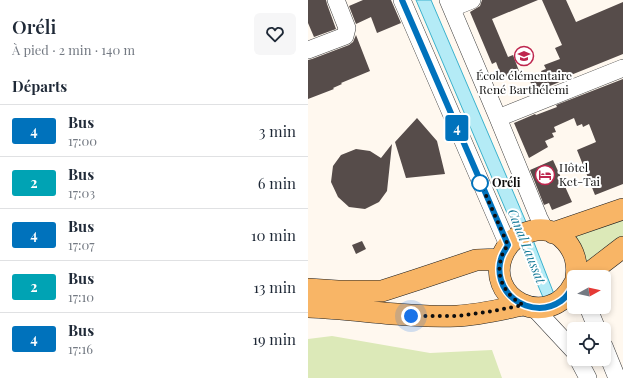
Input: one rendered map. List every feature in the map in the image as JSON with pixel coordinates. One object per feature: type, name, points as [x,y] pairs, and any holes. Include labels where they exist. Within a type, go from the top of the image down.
[{"type":"main road","points":[[308,289],[382,291],[476,260],[508,247],[524,233],[544,231],[623,209]]},
{"type":"main road","points":[[544,231],[564,240],[573,252],[577,270]]},
{"type":"main road","points":[[508,247],[499,268],[502,284],[511,297],[533,307]]},
{"type":"main road","points":[[593,270],[623,247]]},
{"type":"main road","points":[[308,307],[334,308],[411,316],[458,316],[493,311],[552,306],[567,295]]},
{"type":"street","points":[[308,50],[345,36],[347,28],[336,0]]},
{"type":"street","points":[[402,0],[508,247]]},
{"type":"street","points":[[472,0],[450,4],[544,231]]},
{"type":"street","points":[[498,118],[623,68]]},
{"type":"street","points":[[533,307],[567,343]]},
{"type":"street","points":[[611,363],[617,378]]},
{"type":"street","points":[[582,366],[588,378]]},
{"type":"green space","points":[[623,214],[623,239],[586,266],[570,232]]},
{"type":"green space","points":[[332,336],[430,353],[492,350],[502,378],[308,378],[308,339]]},
{"type":"water","name":"Canal Laussat","points":[[416,0],[431,0],[526,222],[561,312],[551,316]]},
{"type":"building","points":[[308,0],[326,0],[336,29],[314,37],[308,23]]},
{"type":"building","points":[[363,0],[391,0],[401,23],[377,33],[371,17],[356,24],[349,6]]},
{"type":"building","points":[[482,0],[538,0],[492,19],[508,57],[513,55],[519,71],[502,78],[496,62],[492,64],[470,12],[480,6]]},
{"type":"building","points":[[542,0],[566,0],[576,22],[623,2],[623,54],[561,79],[562,81],[535,92],[529,79],[542,73],[541,71],[546,69],[544,65],[560,59],[555,48],[562,45]]},
{"type":"building","points":[[356,35],[370,71],[341,83],[342,84],[333,88],[334,89],[308,99],[308,60],[349,45],[353,42]]},
{"type":"building","points":[[623,79],[623,184],[595,195],[577,150],[596,142],[589,124],[583,127],[582,124],[577,126],[574,118],[554,127],[556,132],[552,133],[554,137],[545,141],[548,147],[529,158],[514,123],[557,107],[556,105]]},
{"type":"building","points":[[417,118],[437,141],[445,174],[406,178],[395,142]]},
{"type":"building","points":[[392,144],[387,191],[379,202],[365,209],[349,207],[338,197],[331,182],[333,166],[341,155],[356,149],[370,151],[381,158]]},
{"type":"building","points":[[553,160],[572,202],[552,210],[549,203],[544,205],[530,170]]},
{"type":"building","points":[[362,241],[366,249],[356,254],[352,245]]},
{"type":"bus line","name":"4","points":[[402,0],[508,245],[501,259],[499,268],[502,284],[511,297],[517,302],[534,308],[552,306],[567,295]]},
{"type":"place","name":"École élémentaire René Barthélemi","points":[[524,56]]},
{"type":"place","name":"Hôtel Ket-Tai","points":[[545,175]]},
{"type":"place","name":"Oréli","points":[[480,183]]},
{"type":"route","points":[[411,316],[458,316],[523,305],[511,297],[502,284],[499,268],[501,259],[508,245],[480,183]]}]
